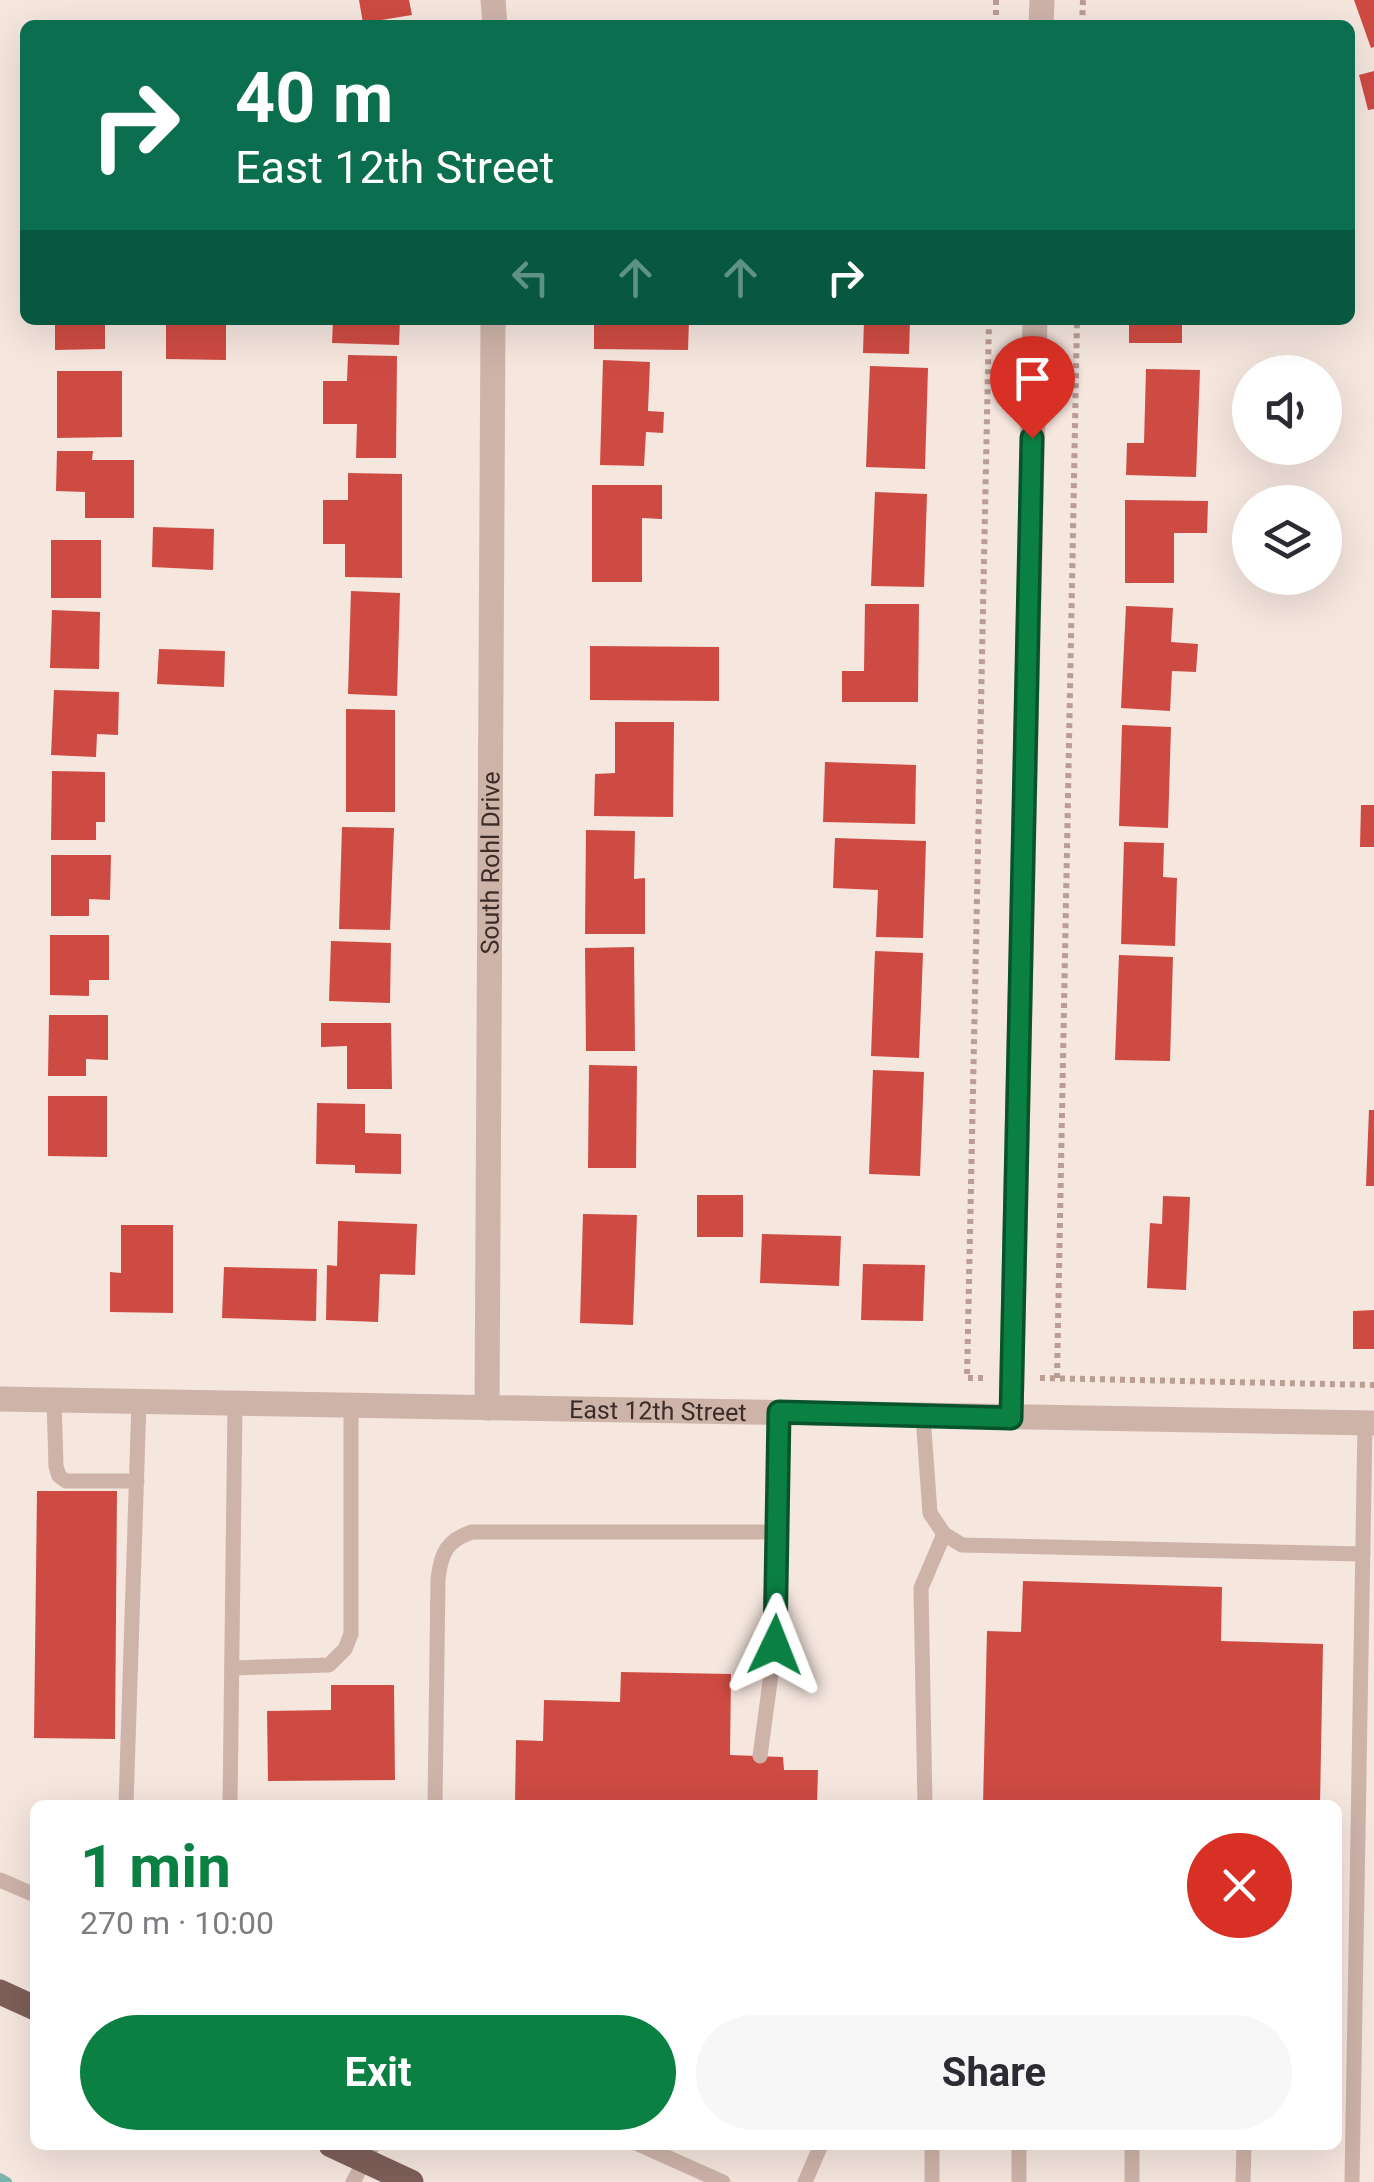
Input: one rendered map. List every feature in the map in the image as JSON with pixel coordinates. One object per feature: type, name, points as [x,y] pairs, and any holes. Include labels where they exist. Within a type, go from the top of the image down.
[{"type":"main road","points":[[0,1992],[30,2006]]},
{"type":"main road","points":[[340,2150],[411,2182]]},
{"type":"street","name":"South Rohl Drive","points":[[487,1408],[493,325]]},
{"type":"street","points":[[1011,1418],[1035,325]]},
{"type":"street","name":"East 12th Street","points":[[0,1399],[1370,1423]]},
{"type":"lane","points":[[54,1400],[59,1476],[66,1480],[137,1481]]},
{"type":"lane","points":[[126,1800],[139,1402]]},
{"type":"lane","points":[[230,1800],[235,1403]]},
{"type":"lane","points":[[232,1668],[329,1665],[345,1649],[351,1634],[351,1405]]},
{"type":"lane","points":[[760,1756],[775,1645],[779,1412]]},
{"type":"lane","points":[[924,1416],[930,1513],[944,1534],[962,1545],[1363,1554]]},
{"type":"lane","points":[[1352,2182],[1363,1554],[1370,1423]]},
{"type":"lane","points":[[435,1800],[438,1579],[446,1546],[456,1537],[472,1532],[779,1532]]},
{"type":"lane","points":[[925,1800],[921,1588],[944,1534]]},
{"type":"lane","points":[[0,1880],[30,1894]]},
{"type":"lane","points":[[1342,1996],[1355,1997]]},
{"type":"lane","points":[[651,2150],[723,2182]]},
{"type":"lane","points":[[806,2182],[819,2150]]},
{"type":"lane","points":[[932,2150],[932,2182]]},
{"type":"lane","points":[[1018,2150],[1019,2182]]},
{"type":"lane","points":[[1132,2150],[1132,2182]]},
{"type":"lane","points":[[1243,2182],[1244,2150]]},
{"type":"path","points":[[990,325],[967,1378],[1374,1385]]},
{"type":"path","points":[[1057,1378],[1077,325]]},
{"type":"building","points":[[359,0],[409,0],[412,15],[362,20]]},
{"type":"building","points":[[1354,0],[1374,0],[1374,47],[1371,48]]},
{"type":"building","points":[[1374,71],[1374,109],[1368,110],[1359,75]]},
{"type":"building","points":[[55,325],[105,325],[105,349],[55,350]]},
{"type":"building","points":[[166,325],[226,325],[226,360],[166,359]]},
{"type":"building","points":[[333,325],[400,325],[399,345],[332,343]]},
{"type":"building","points":[[594,325],[689,325],[688,350],[594,349]]},
{"type":"building","points":[[864,325],[910,325],[909,354],[863,353]]},
{"type":"building","points":[[1129,325],[1182,325],[1182,343],[1129,343]]},
{"type":"building","points":[[348,355],[397,356],[396,458],[356,458],[357,424],[323,424],[323,381],[347,381]]},
{"type":"building","points":[[603,360],[650,362],[648,411],[664,412],[663,433],[646,432],[644,466],[600,465]]},
{"type":"building","points":[[870,366],[928,368],[925,469],[866,467]]},
{"type":"building","points":[[1146,369],[1200,370],[1196,477],[1126,475],[1127,443],[1144,443]]},
{"type":"building","points":[[57,371],[122,371],[122,437],[57,438]]},
{"type":"building","points":[[57,451],[93,451],[92,460],[134,460],[134,518],[85,518],[85,492],[56,491]]},
{"type":"building","points":[[348,473],[402,474],[402,578],[345,577],[345,544],[323,544],[323,500],[348,500]]},
{"type":"building","points":[[592,485],[662,485],[662,519],[642,518],[642,582],[592,582]]},
{"type":"building","points":[[875,492],[927,494],[924,587],[871,586]]},
{"type":"building","points":[[1125,500],[1208,501],[1207,533],[1174,533],[1174,583],[1125,583]]},
{"type":"building","points":[[153,527],[214,529],[213,570],[152,567]]},
{"type":"building","points":[[51,540],[101,540],[101,598],[51,598]]},
{"type":"building","points":[[351,591],[400,593],[397,696],[348,694]]},
{"type":"building","points":[[865,604],[919,604],[918,702],[842,702],[842,671],[864,671]]},
{"type":"building","points":[[1126,606],[1173,608],[1171,642],[1198,644],[1196,672],[1172,671],[1170,711],[1121,708]]},
{"type":"building","points":[[52,610],[100,612],[99,669],[50,668]]},
{"type":"building","points":[[590,646],[719,647],[719,701],[590,700]]},
{"type":"building","points":[[159,649],[225,651],[224,687],[157,684]]},
{"type":"building","points":[[54,690],[119,692],[118,735],[97,734],[96,757],[51,755]]},
{"type":"building","points":[[346,709],[395,710],[395,812],[346,812]]},
{"type":"building","points":[[615,722],[674,722],[673,817],[594,816],[595,774],[615,773]]},
{"type":"building","points":[[1122,725],[1171,727],[1168,828],[1119,826]]},
{"type":"building","points":[[825,762],[916,765],[915,824],[823,822]]},
{"type":"building","points":[[52,771],[105,772],[105,822],[96,822],[96,840],[51,840]]},
{"type":"building","points":[[1361,805],[1374,805],[1374,847],[1360,847]]},
{"type":"building","points":[[342,827],[394,828],[390,930],[339,929]]},
{"type":"building","points":[[586,830],[635,831],[634,879],[645,878],[645,934],[585,934]]},
{"type":"building","points":[[835,838],[926,841],[923,938],[876,937],[878,890],[833,888]]},
{"type":"building","points":[[1124,842],[1164,843],[1163,877],[1177,878],[1175,946],[1121,944]]},
{"type":"building","points":[[51,855],[111,855],[110,900],[89,899],[89,916],[51,916]]},
{"type":"building","points":[[50,935],[109,935],[109,980],[89,980],[89,996],[50,995]]},
{"type":"building","points":[[331,941],[391,943],[390,1003],[329,1001]]},
{"type":"building","points":[[634,947],[635,1051],[586,1051],[585,948]]},
{"type":"building","points":[[875,951],[923,953],[919,1058],[871,1056]]},
{"type":"building","points":[[1119,955],[1173,957],[1170,1061],[1115,1060]]},
{"type":"building","points":[[49,1015],[108,1015],[108,1060],[86,1059],[86,1076],[48,1076]]},
{"type":"building","points":[[321,1023],[391,1023],[392,1089],[347,1089],[347,1046],[321,1047]]},
{"type":"building","points":[[589,1065],[637,1066],[636,1168],[588,1168]]},
{"type":"building","points":[[873,1070],[924,1072],[920,1176],[869,1174]]},
{"type":"building","points":[[48,1096],[107,1096],[107,1157],[48,1156]]},
{"type":"building","points":[[317,1103],[365,1104],[365,1133],[401,1134],[401,1174],[355,1173],[355,1165],[316,1164]]},
{"type":"building","points":[[1369,1110],[1374,1110],[1374,1186],[1366,1186]]},
{"type":"building","points":[[697,1195],[743,1195],[743,1237],[697,1237]]},
{"type":"building","points":[[1163,1196],[1190,1197],[1186,1290],[1147,1288],[1150,1223],[1162,1224]]},
{"type":"building","points":[[583,1214],[637,1215],[633,1325],[580,1323]]},
{"type":"building","points":[[338,1221],[417,1224],[415,1275],[380,1274],[378,1322],[326,1320],[327,1265],[337,1266]]},
{"type":"building","points":[[121,1225],[173,1225],[173,1313],[110,1312],[110,1272],[121,1273]]},
{"type":"building","points":[[762,1234],[841,1236],[839,1286],[760,1283]]},
{"type":"building","points":[[863,1264],[925,1265],[923,1321],[861,1320]]},
{"type":"building","points":[[224,1267],[317,1269],[316,1321],[222,1318]]},
{"type":"building","points":[[1374,1310],[1374,1349],[1353,1349],[1353,1311]]},
{"type":"building","points":[[37,1491],[117,1491],[115,1739],[34,1738]]},
{"type":"building","points":[[1023,1581],[1222,1587],[1221,1641],[1323,1644],[1320,1800],[983,1800],[987,1631],[1021,1632]]},
{"type":"building","points":[[621,1672],[731,1674],[730,1755],[783,1757],[784,1770],[818,1770],[817,1800],[515,1800],[516,1740],[543,1741],[544,1700],[620,1702]]},
{"type":"building","points":[[331,1685],[394,1685],[395,1780],[268,1781],[267,1711],[331,1710]]},
{"type":"waterway","points":[[0,2178],[7,2182]]},
{"type":"route","points":[[775,1645],[779,1412],[1011,1418],[1032,438]]}]
